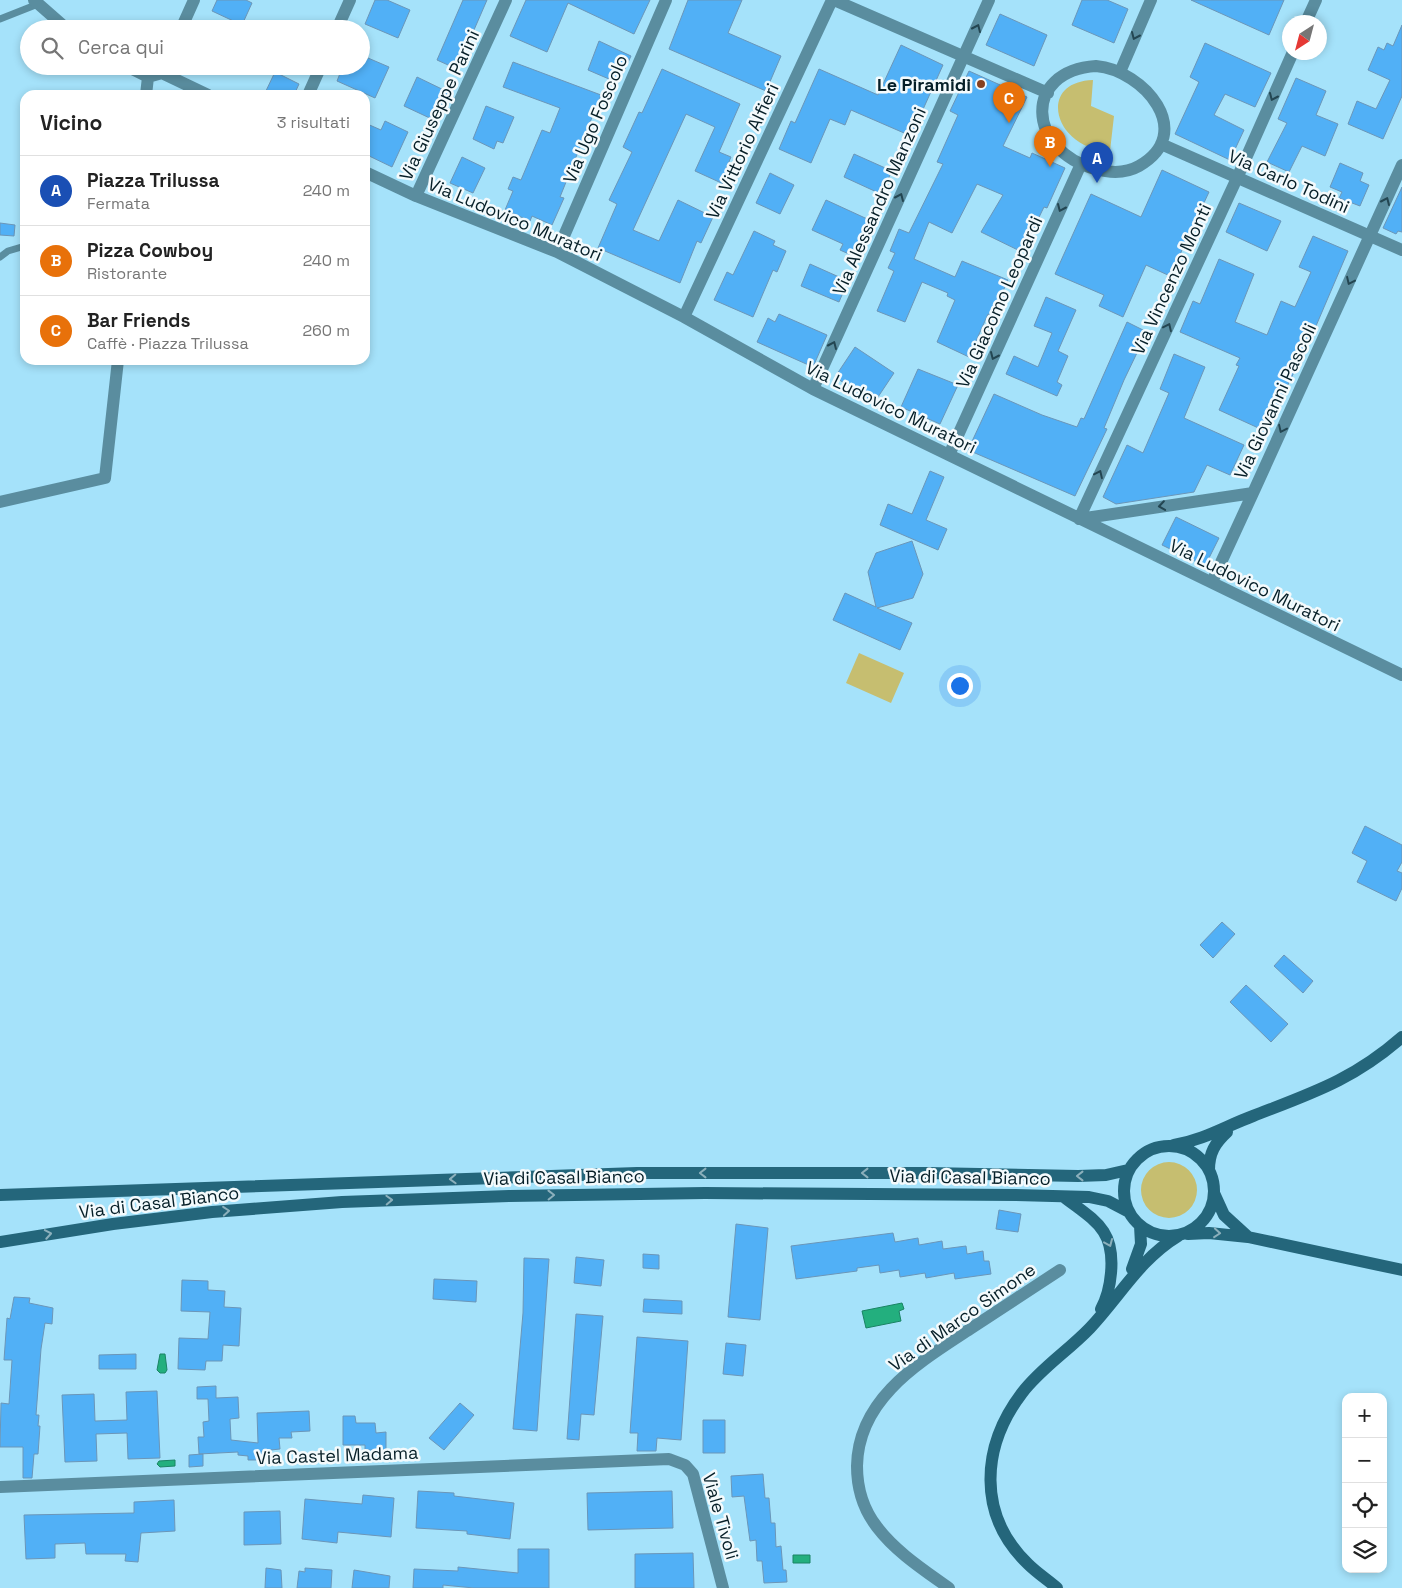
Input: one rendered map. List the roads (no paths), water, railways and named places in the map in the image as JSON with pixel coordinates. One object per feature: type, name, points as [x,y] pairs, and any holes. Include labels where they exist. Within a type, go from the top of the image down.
[{"type":"main road","points":[[1402,1037],[1373,1060],[1344,1078],[1298,1100],[1200,1140],[1145,1152],[1128,1170],[1124,1186],[1124,1201],[1128,1212],[1140,1226],[1152,1233],[1166,1237],[1209,1233],[1248,1237],[1402,1270]]},
{"type":"main road","points":[[1238,1123],[1226,1132],[1212,1149],[1209,1159],[1209,1170],[1214,1193],[1227,1220],[1248,1237]]},
{"type":"main road","points":[[1169,1146],[1192,1152],[1203,1160],[1209,1170]]},
{"type":"main road","name":"Via di Casal Bianco","points":[[0,1195],[637,1173],[928,1173],[1078,1176],[1106,1175],[1128,1170]]},
{"type":"main road","name":"Via di Casal Bianco","points":[[0,1242],[173,1216],[342,1202],[509,1196],[705,1193],[948,1193],[1102,1199],[1128,1212]]},
{"type":"main road","points":[[1057,1588],[1027,1564],[1010,1541],[998,1519],[989,1490],[992,1454],[1000,1426],[1022,1393],[1043,1369],[1089,1329],[1146,1260],[1182,1235],[1196,1228],[1206,1218],[1212,1207],[1214,1193]]},
{"type":"main road","points":[[1064,1197],[1097,1222],[1108,1239],[1113,1252],[1111,1280],[1105,1302],[1089,1329]]},
{"type":"main road","points":[[1124,1288],[1141,1244],[1140,1226]]},
{"type":"street","points":[[185,20],[194,0]]},
{"type":"street","points":[[341,20],[350,0]]},
{"type":"street","name":"Via Giuseppe Parini","points":[[416,196],[506,0]]},
{"type":"street","name":"Via Ugo Foscolo","points":[[557,252],[666,0]]},
{"type":"street","points":[[833,0],[1048,93]]},
{"type":"street","name":"Via Vittorio Alfieri","points":[[684,317],[833,0]]},
{"type":"street","name":"Via Alessandro Manzoni","points":[[813,389],[989,0]]},
{"type":"street","points":[[1120,72],[1151,0]]},
{"type":"street","points":[[1309,15],[1316,0]]},
{"type":"street","points":[[36,2],[57,20]]},
{"type":"street","name":"Via Vincenzo Monti","points":[[1079,519],[1238,176],[1289,60]]},
{"type":"street","points":[[1096,66],[1120,72],[1141,85],[1157,102],[1164,123],[1161,144],[1147,160],[1127,171],[1106,172],[1081,164],[1059,150],[1044,127],[1042,113],[1048,93],[1058,79],[1076,69],[1096,66]]},
{"type":"street","points":[[144,75],[148,77]]},
{"type":"street","points":[[148,77],[152,75]]},
{"type":"street","points":[[172,75],[199,90]]},
{"type":"street","points":[[310,90],[317,75]]},
{"type":"street","points":[[147,90],[148,77]]},
{"type":"street","name":"Via Carlo Todini","points":[[1161,144],[1238,176],[1402,250]]},
{"type":"street","name":"Via Giacomo Leopardi","points":[[949,455],[1081,164]]},
{"type":"street","name":"Via Giovanni Pascoli","points":[[1079,519],[1253,493],[1402,165]]},
{"type":"street","name":"Via Ludovico Muratori","points":[[370,174],[416,196],[557,252],[684,317],[813,389],[1402,675]]},
{"type":"street","points":[[0,502],[105,478],[117,365]]},
{"type":"street","points":[[1212,582],[1253,493]]},
{"type":"street","name":"Via di Marco Simone","points":[[949,1588],[902,1552],[883,1534],[869,1515],[860,1492],[857,1474],[862,1434],[876,1406],[900,1380],[935,1353],[1060,1270]]},
{"type":"street","name":"Via Castel Madama","points":[[0,1488],[664,1459],[676,1461]]},
{"type":"street","name":"Viale Tivoli","points":[[676,1461],[686,1465],[693,1474],[723,1588]]},
{"type":"lane","points":[[0,19],[36,2]]},
{"type":"lane","points":[[0,257],[8,251],[20,247]]},
{"type":"place","name":"Le Piramidi","points":[[981,84]]},
{"type":"place","name":"Bar Friends","points":[[1009,123]]},
{"type":"place","name":"Pizza Cowboy","points":[[1050,167]]},
{"type":"place","name":"Piazza Trilussa","points":[[1097,183]]}]
